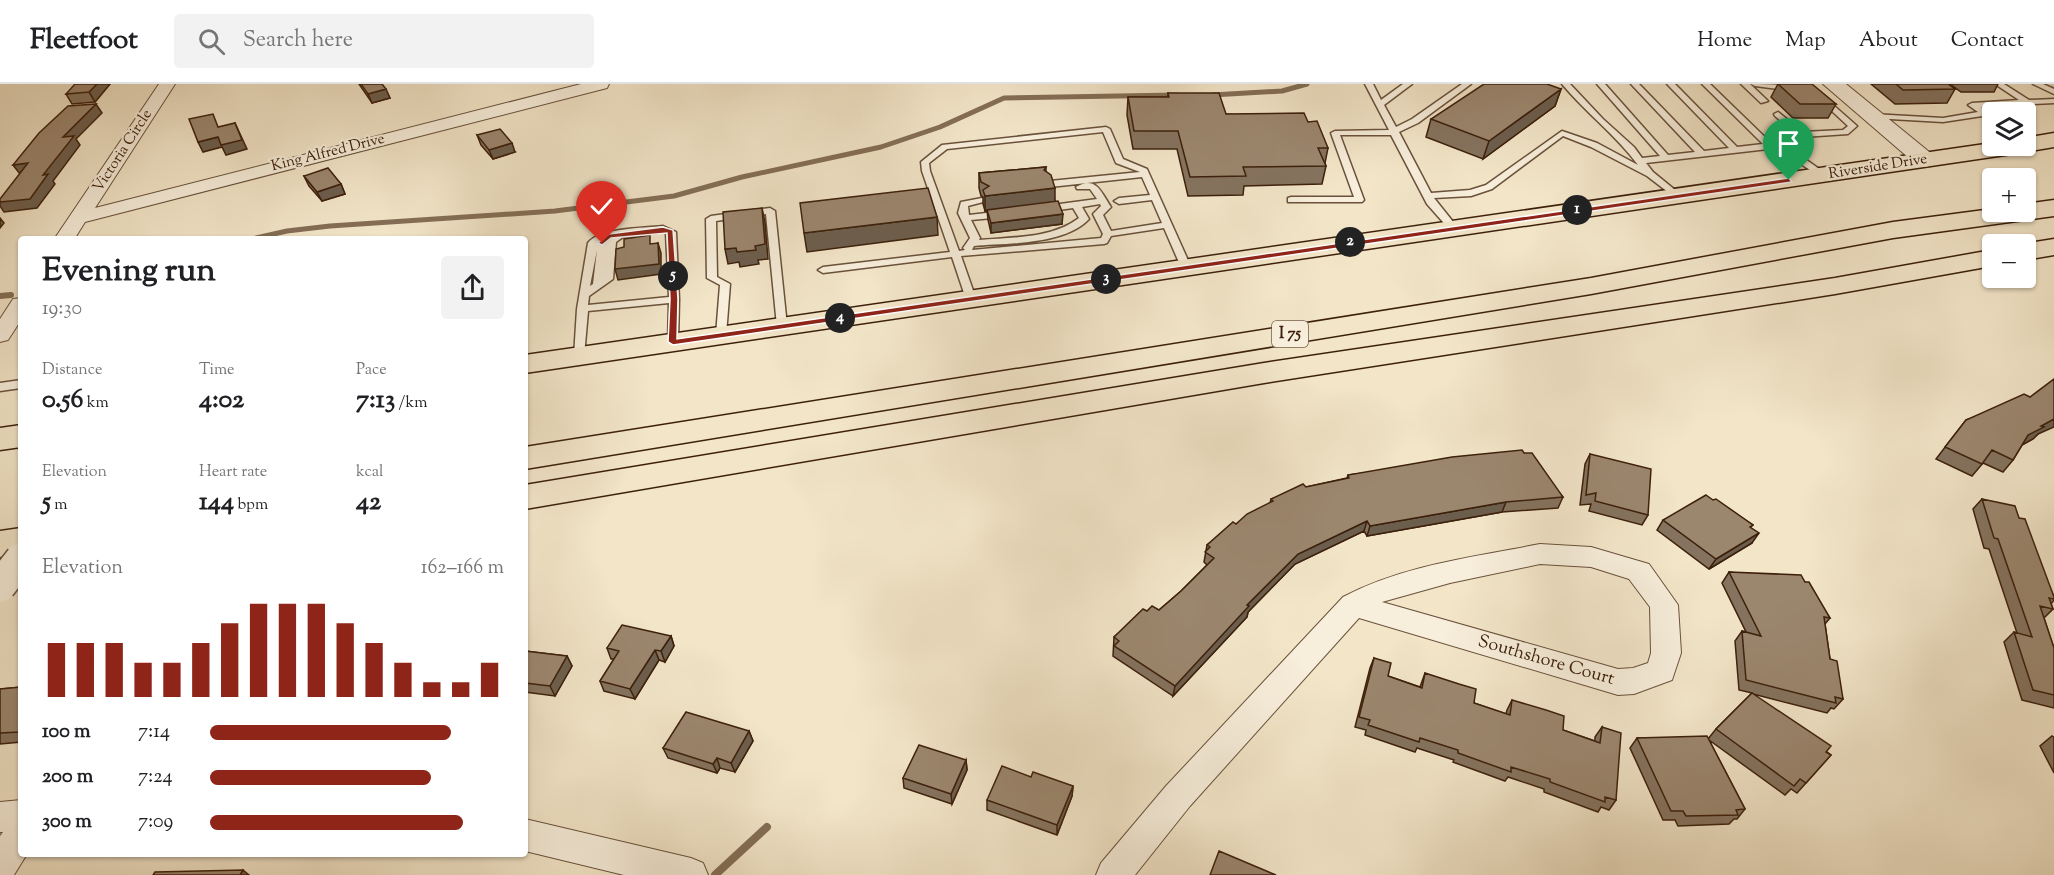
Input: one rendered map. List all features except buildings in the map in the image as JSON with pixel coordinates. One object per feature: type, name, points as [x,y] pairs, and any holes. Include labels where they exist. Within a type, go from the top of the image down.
[{"type":"main road","name":"Riverside Drive","points":[[528,364],[1982,150]]},
{"type":"main road","name":"I 75","points":[[528,458],[1591,286],[1893,230],[2054,208]]},
{"type":"main road","points":[[2036,250],[2054,247]]},
{"type":"main road","name":"I 75","points":[[528,496],[1264,373],[1835,286],[1982,260]]},
{"type":"main road","points":[[0,439],[18,436]]},
{"type":"main road","points":[[0,526],[18,524]]},
{"type":"main road","points":[[0,544],[18,541]]},
{"type":"main road","points":[[0,586],[18,582]]},
{"type":"street","name":"Victoria Circle","points":[[78,218],[167,84]]},
{"type":"street","name":"King Alfred Drive","points":[[78,218],[601,84]]},
{"type":"street","points":[[1817,90],[1870,116],[1925,160]]},
{"type":"street","points":[[65,236],[78,218]]},
{"type":"street","points":[[0,335],[18,308]]},
{"type":"street","name":"Southshore Court","points":[[1113,875],[1178,796],[1353,605],[1377,592],[1461,570],[1540,554],[1591,557],[1639,571],[1664,605],[1666,653],[1660,671],[1634,681],[1618,682],[1353,605]]},
{"type":"street","points":[[0,586],[18,563]]},
{"type":"street","points":[[0,817],[18,815]]},
{"type":"street","points":[[528,835],[691,875]]},
{"type":"street","points":[[0,867],[18,837]]},
{"type":"lane","points":[[1369,84],[1428,196],[1453,228]]},
{"type":"lane","points":[[1379,105],[1408,84]]},
{"type":"lane","points":[[1291,200],[1359,200],[1335,133],[1393,132],[1414,121],[1467,84]]},
{"type":"lane","points":[[1566,84],[1650,174]]},
{"type":"lane","points":[[1601,84],[1666,158]]},
{"type":"lane","points":[[1635,84],[1702,154]]},
{"type":"lane","points":[[1671,84],[1735,150]]},
{"type":"lane","points":[[1706,84],[1768,146]]},
{"type":"lane","points":[[1745,84],[1764,101]]},
{"type":"lane","points":[[1640,161],[1779,145],[1801,135],[1845,132],[1853,126],[1821,97],[1817,90],[1755,84]]},
{"type":"lane","points":[[1999,84],[2027,102]]},
{"type":"lane","points":[[2037,84],[2054,92]]},
{"type":"lane","points":[[2036,103],[2054,101]]},
{"type":"lane","points":[[1982,105],[1972,105],[1982,111]]},
{"type":"lane","points":[[1778,114],[1801,135]]},
{"type":"lane","points":[[1870,116],[1943,120],[1982,116]]},
{"type":"lane","points":[[971,299],[926,171],[925,162],[945,147],[1106,129],[1119,161],[1143,169],[1186,267]]},
{"type":"lane","points":[[1428,196],[1453,195],[1489,187],[1562,133],[1593,145],[1650,174],[1677,196]]},
{"type":"lane","points":[[1779,145],[1822,175]]},
{"type":"lane","points":[[1050,184],[1145,174]]},
{"type":"lane","points":[[1069,188],[1093,186],[1106,207],[1098,214],[1108,234]]},
{"type":"lane","points":[[1119,201],[1155,197]]},
{"type":"lane","points":[[955,254],[970,248],[975,238],[966,218],[964,204],[982,201]]},
{"type":"lane","points":[[1032,211],[1102,201]]},
{"type":"lane","points":[[972,243],[1047,234],[1078,226],[1084,219],[1077,206]]},
{"type":"lane","points":[[721,335],[725,284],[712,278],[711,219],[770,211],[782,326]]},
{"type":"lane","points":[[966,218],[1010,213]]},
{"type":"lane","points":[[1108,234],[1167,225]]},
{"type":"lane","points":[[579,356],[582,309],[593,242],[598,238],[615,235],[663,230],[671,232],[673,342]]},
{"type":"lane","points":[[823,270],[955,254],[1104,241],[1108,234]]},
{"type":"lane","points":[[584,295],[609,278],[611,241],[615,235]]},
{"type":"lane","points":[[582,309],[674,299]]},
{"type":"lane","points":[[0,387],[18,384]]},
{"type":"waterway","points":[[1212,95],[1282,91],[1307,84]]},
{"type":"waterway","points":[[265,236],[330,226],[555,211],[674,196],[742,177],[881,147],[940,127],[1004,98],[1177,95]]},
{"type":"waterway","points":[[0,296],[11,295]]},
{"type":"waterway","points":[[715,875],[767,827]]},
{"type":"route","points":[[602,243],[609,236],[663,230],[671,232],[673,342],[1789,180]]}]
